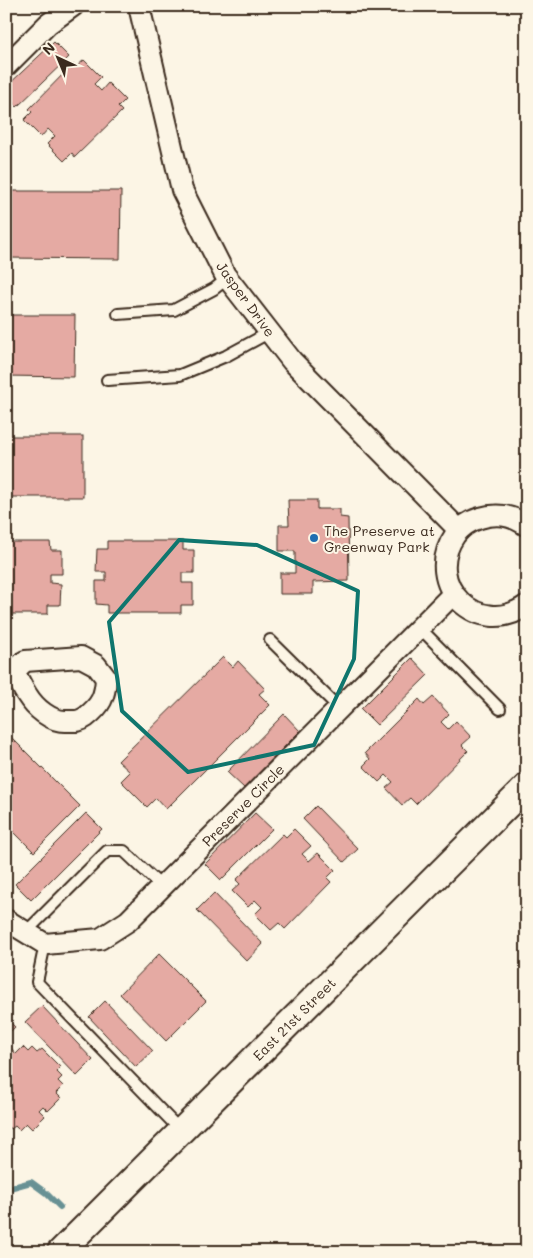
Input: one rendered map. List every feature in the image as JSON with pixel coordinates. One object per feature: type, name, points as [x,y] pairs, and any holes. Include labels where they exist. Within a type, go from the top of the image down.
[{"type":"street","points":[[6,66],[48,24],[73,6]]},
{"type":"street","name":"Jasper Drive","points":[[139,6],[182,190],[228,278],[292,361],[459,530]]},
{"type":"street","points":[[525,610],[506,615],[491,616],[477,613],[464,606],[453,594],[446,579],[445,561],[449,544],[459,530],[473,520],[488,515],[505,516],[520,521],[527,526]]},
{"type":"street","name":"Preserve Circle","points":[[45,944],[100,939],[128,921],[453,594]]},
{"type":"street","name":"East 21st Street","points":[[60,1252],[527,786]]},
{"type":"street","points":[[6,920],[45,944]]},
{"type":"lane","points":[[118,314],[174,310],[214,289],[228,278]]},
{"type":"lane","points":[[107,380],[180,375],[226,356],[270,332]]},
{"type":"lane","points":[[420,628],[500,709]]},
{"type":"lane","points":[[270,640],[340,709]]},
{"type":"lane","points":[[26,932],[107,851],[124,851],[162,887]]},
{"type":"lane","points":[[45,944],[37,982],[181,1131]]},
{"type":"highlighted area","points":[[179,540],[257,545],[358,591],[354,659],[314,745],[188,772],[122,711],[109,622]]},
{"type":"building","points":[[54,42],[69,57],[17,107],[6,95],[6,87]]},
{"type":"building","points":[[84,60],[101,77],[94,84],[101,91],[108,83],[125,100],[118,107],[122,111],[75,157],[72,153],[64,161],[47,144],[55,136],[48,129],[41,137],[24,120],[32,112],[29,109],[73,64],[76,67]]},
{"type":"building","points":[[6,191],[121,191],[120,259],[6,258]]},
{"type":"building","points":[[6,315],[75,315],[74,377],[6,376]]},
{"type":"building","points":[[6,436],[83,436],[83,497],[6,497]]},
{"type":"building","name":"The Preserve at Greenway Park","points":[[288,500],[317,500],[317,509],[340,509],[340,517],[348,518],[349,581],[313,582],[313,594],[280,594],[280,573],[295,573],[295,551],[279,551],[279,525],[289,525]]},
{"type":"building","points":[[107,541],[183,541],[183,550],[194,550],[194,573],[182,573],[182,583],[193,583],[193,605],[181,605],[181,613],[107,613],[107,605],[96,604],[96,581],[106,581],[106,572],[96,572],[97,549],[107,549]]},
{"type":"building","points":[[6,542],[50,542],[51,550],[62,550],[62,574],[50,574],[50,583],[61,584],[60,605],[48,605],[48,614],[6,614]]},
{"type":"building","points":[[223,657],[233,667],[238,661],[265,689],[259,694],[270,705],[166,809],[156,798],[147,807],[121,781],[130,772],[118,761]]},
{"type":"building","points":[[412,658],[428,675],[377,725],[361,709]]},
{"type":"building","points":[[433,697],[449,714],[441,722],[448,729],[456,721],[471,737],[462,745],[468,751],[416,804],[410,798],[402,805],[386,788],[393,782],[386,775],[379,782],[363,766],[370,759],[365,753],[419,699],[424,705]]},
{"type":"building","points":[[284,714],[300,731],[244,788],[227,772]]},
{"type":"building","points":[[6,732],[80,806],[34,852],[6,824]]},
{"type":"building","points":[[316,806],[358,849],[344,862],[303,819]]},
{"type":"building","points":[[86,813],[102,829],[31,900],[15,884]]},
{"type":"building","points":[[255,813],[272,829],[221,880],[205,864]]},
{"type":"building","points":[[294,829],[311,846],[302,854],[309,861],[318,853],[335,870],[327,878],[331,882],[285,929],[279,923],[271,930],[255,914],[262,907],[255,900],[248,907],[232,891],[240,884],[236,880],[283,834],[286,837]]},
{"type":"building","points":[[214,893],[263,944],[247,961],[197,910]]},
{"type":"building","points":[[159,954],[206,1001],[166,1041],[120,994]]},
{"type":"building","points":[[105,1001],[153,1051],[136,1067],[89,1017]]},
{"type":"building","points":[[42,1006],[93,1060],[77,1076],[25,1022]]},
{"type":"building","points":[[6,1018],[15,1027],[6,1036]]},
{"type":"building","points":[[23,1047],[28,1052],[32,1048],[37,1053],[42,1049],[60,1067],[56,1071],[62,1077],[58,1081],[63,1086],[56,1093],[61,1098],[48,1111],[43,1106],[39,1110],[45,1116],[32,1129],[26,1123],[19,1130],[15,1126],[11,1129],[6,1125],[6,1053],[11,1048],[16,1054]]},
{"type":"waterway","points":[[6,1189],[31,1182],[60,1207]]},
{"type":"place","name":"The Preserve at Greenway Park","points":[[314,538]]}]
